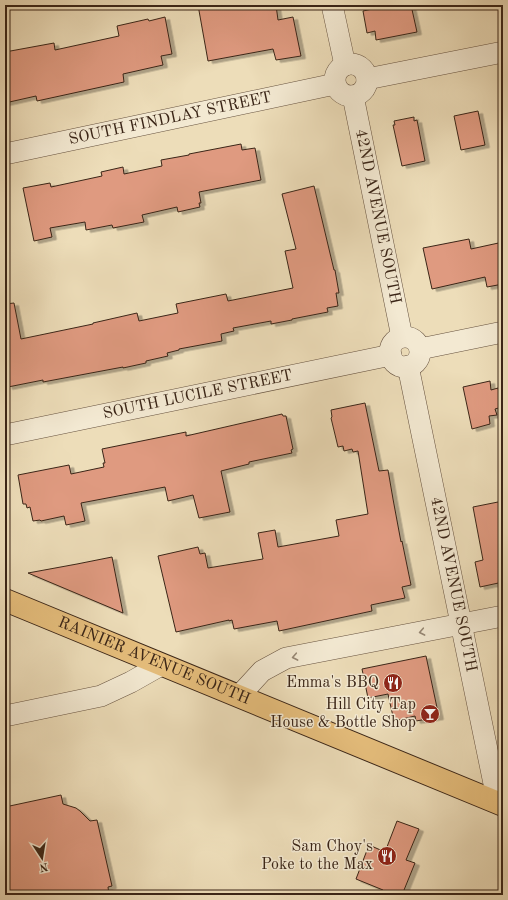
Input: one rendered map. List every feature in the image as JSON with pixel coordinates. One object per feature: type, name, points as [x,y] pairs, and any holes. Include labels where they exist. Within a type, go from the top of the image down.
[{"type":"main road","name":"RAINIER AVENUE SOUTH","points":[[5,600],[500,804]]},
{"type":"street","points":[[332,5],[345,65]]},
{"type":"street","points":[[367,79],[503,52]]},
{"type":"street","points":[[350,64],[364,70],[367,79],[364,90],[360,94],[353,96],[344,95],[336,88],[335,84],[337,72],[345,65],[350,64]]},
{"type":"street","name":"SOUTH FINDLAY STREET","points":[[5,154],[335,84]]},
{"type":"street","name":"42ND AVENUE SOUTH","points":[[353,96],[402,337]]},
{"type":"street","points":[[420,349],[503,332]]},
{"type":"street","points":[[402,337],[409,337],[417,342],[420,349],[418,360],[414,364],[404,367],[399,366],[392,359],[390,348],[395,340],[402,337]]},
{"type":"street","name":"SOUTH LUCILE STREET","points":[[5,435],[391,355]]},
{"type":"street","name":"42ND AVENUE SOUTH","points":[[408,366],[500,804]]},
{"type":"street","points":[[239,696],[262,671],[286,658],[503,616]]},
{"type":"street","points":[[5,716],[101,696],[131,682],[161,664]]},
{"type":"building","points":[[198,5],[276,5],[278,20],[293,17],[301,56],[276,60],[273,49],[208,61]]},
{"type":"building","points":[[391,5],[411,5],[417,32],[376,40],[375,31],[367,33],[363,11]]},
{"type":"building","points":[[165,17],[172,54],[161,56],[163,65],[123,74],[124,82],[37,101],[36,96],[5,103],[5,52],[54,43],[55,50],[119,36],[117,26]]},
{"type":"building","points":[[478,111],[485,145],[461,150],[454,116]]},
{"type":"building","points":[[414,117],[414,121],[417,120],[425,161],[402,166],[393,125],[395,125],[394,121]]},
{"type":"building","points":[[241,144],[242,150],[255,148],[261,180],[199,192],[201,203],[199,203],[200,207],[178,212],[177,207],[142,215],[144,222],[113,228],[112,225],[86,230],[85,222],[50,228],[52,237],[34,241],[23,188],[50,183],[51,187],[102,176],[101,172],[123,167],[124,174],[162,166],[161,160]]},
{"type":"building","points":[[314,186],[335,270],[339,293],[336,293],[338,306],[327,308],[328,312],[292,320],[271,324],[271,321],[233,328],[234,331],[221,334],[222,341],[179,349],[167,353],[168,356],[146,361],[146,363],[8,387],[5,373],[5,304],[14,303],[21,339],[137,313],[139,321],[178,313],[176,304],[226,294],[228,301],[293,288],[285,251],[296,249],[282,194]]},
{"type":"building","points":[[469,239],[471,249],[503,242],[503,284],[487,287],[485,277],[432,289],[423,248]]},
{"type":"building","points":[[490,381],[491,390],[498,388],[502,407],[495,409],[497,415],[489,416],[490,424],[472,429],[463,387]]},
{"type":"building","points":[[365,403],[379,471],[388,470],[401,542],[402,541],[411,585],[402,587],[405,598],[371,605],[372,611],[279,631],[277,621],[234,629],[232,620],[229,620],[176,632],[158,556],[198,547],[200,554],[205,553],[208,568],[263,559],[258,533],[275,530],[278,547],[339,536],[336,520],[368,514],[358,451],[353,452],[352,449],[344,451],[343,446],[338,447],[331,418],[331,410]]},
{"type":"building","points":[[282,414],[283,416],[286,416],[293,449],[291,450],[292,453],[249,462],[249,464],[221,471],[230,512],[199,518],[193,495],[168,501],[165,487],[81,503],[85,521],[66,525],[64,516],[41,521],[33,521],[30,507],[27,508],[26,504],[23,504],[18,475],[69,465],[71,474],[104,467],[103,463],[105,463],[102,449],[186,432],[186,436]]},
{"type":"building","points":[[503,501],[503,582],[480,587],[475,562],[483,560],[473,507]]},
{"type":"building","points":[[112,557],[123,613],[28,573],[77,564]]},
{"type":"building","points":[[426,656],[439,717],[416,721],[415,716],[394,721],[388,694],[368,698],[362,669]]},
{"type":"building","points":[[61,795],[63,804],[76,808],[90,821],[97,820],[112,886],[108,887],[109,895],[15,895],[5,888],[5,807]]},
{"type":"building","name":"Sam Choy's Poke to the Max","points":[[397,821],[419,829],[406,860],[415,863],[402,895],[383,895],[383,890],[356,879],[369,845],[385,852]]},
{"type":"place","name":"Emma's BBQ","points":[[393,683]]},
{"type":"place","name":"Hill City Tap House & Bottle Shop","points":[[430,714]]},
{"type":"place","name":"Sam Choy's Poke to the Max","points":[[387,856]]}]
